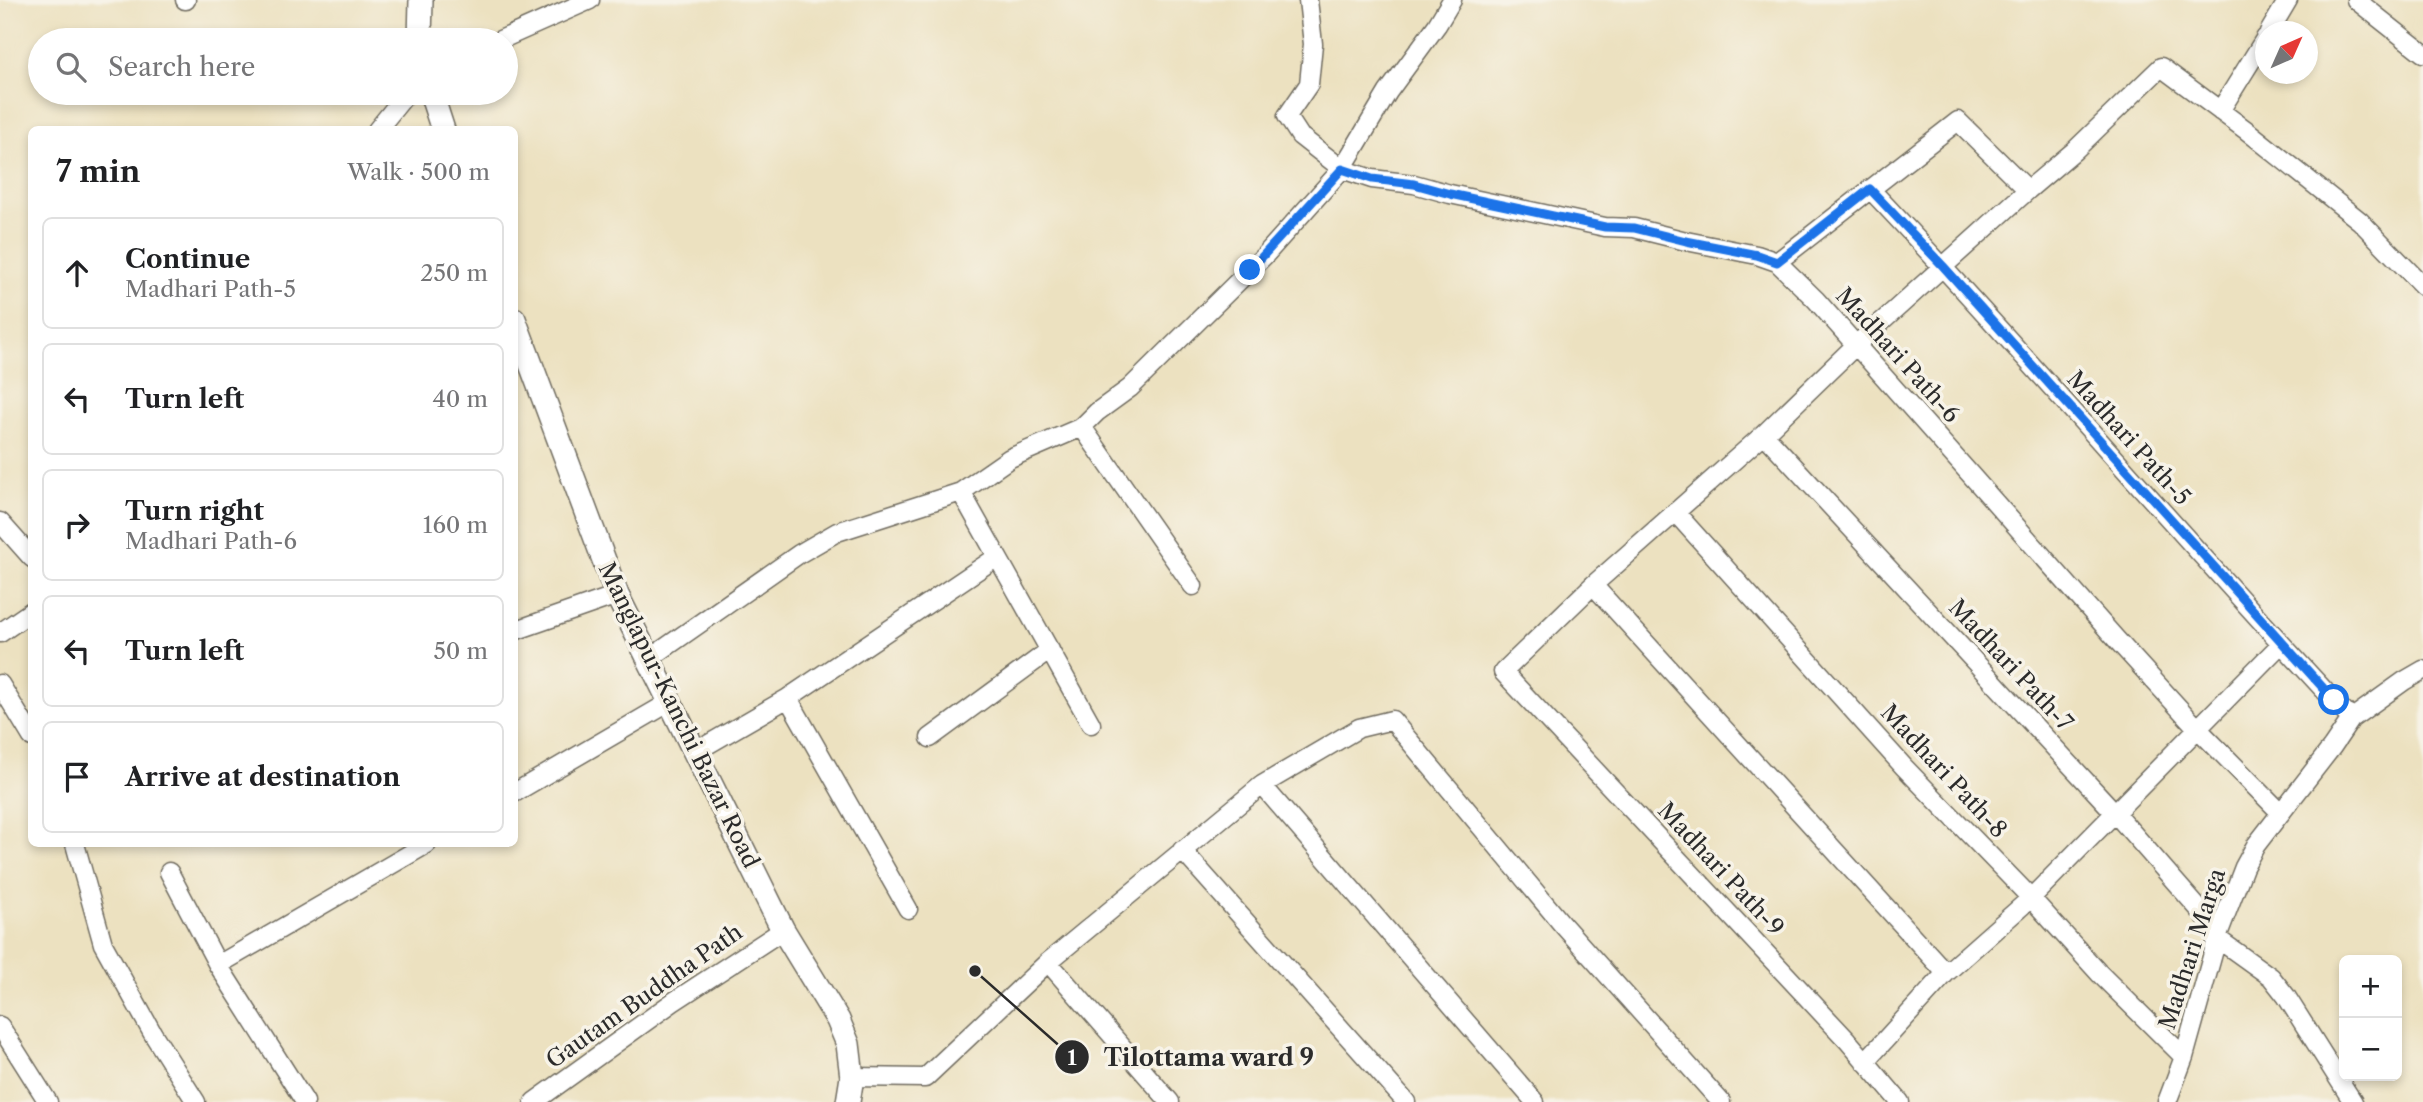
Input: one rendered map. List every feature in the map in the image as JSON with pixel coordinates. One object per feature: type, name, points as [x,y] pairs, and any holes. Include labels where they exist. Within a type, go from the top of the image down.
[{"type":"street","points":[[420,28],[421,0]]},
{"type":"street","points":[[518,32],[590,0]]},
{"type":"street","points":[[1308,0],[1313,44],[1309,84],[1287,116],[1300,136],[1342,169]]},
{"type":"street","points":[[649,659],[799,554],[837,532],[961,492],[1010,458],[1082,427],[1097,412],[1130,388],[1266,254],[1342,169],[1388,92],[1452,0]]},
{"type":"street","points":[[2276,21],[2288,0]]},
{"type":"street","points":[[2356,0],[2423,53]]},
{"type":"street","points":[[2220,110],[2255,54]]},
{"type":"street","points":[[1946,973],[1593,585],[1764,434],[1856,345],[2074,151],[2161,68],[2220,110],[2360,221],[2423,286]]},
{"type":"street","points":[[380,126],[397,105]]},
{"type":"street","points":[[435,105],[442,126]]},
{"type":"street","points":[[1777,262],[1958,121],[2028,190]]},
{"type":"street","name":"Madhari Path-6","points":[[1342,169],[1372,179],[1414,184],[1605,227],[1634,228],[1757,255],[1777,262],[1816,300],[2198,730],[2281,813]]},
{"type":"street","name":"Madhari Path-5","points":[[1870,189],[1943,266],[2351,719]]},
{"type":"street","name":"Manglapur-Kanchi Bazar Road","points":[[518,333],[617,595],[783,930],[838,1020],[848,1044],[852,1077],[848,1102]]},
{"type":"street","points":[[1082,427],[1193,586]]},
{"type":"street","name":"Madhari Path-7","points":[[1764,434],[2115,813],[2219,935],[2271,977],[2286,996],[2353,1102]]},
{"type":"street","points":[[961,492],[1091,724]]},
{"type":"street","name":"Madhari Path-8","points":[[1675,512],[1904,767],[2031,898],[2098,973],[2184,1057]]},
{"type":"street","points":[[0,522],[28,554]]},
{"type":"street","points":[[695,752],[788,698],[998,557]]},
{"type":"street","name":"Madhari Path-9","points":[[1593,585],[1503,672],[1900,1102]]},
{"type":"street","points":[[518,630],[617,595]]},
{"type":"street","points":[[0,633],[28,614]]},
{"type":"street","points":[[1865,1062],[1946,973],[2031,898],[2281,644]]},
{"type":"street","points":[[930,738],[1050,650]]},
{"type":"street","name":"Madhari Marga","points":[[2167,1102],[2184,1057],[2219,935],[2244,867],[2256,845],[2326,756],[2351,719],[2423,670]]},
{"type":"street","points":[[0,684],[28,730]]},
{"type":"street","points":[[788,698],[908,909]]},
{"type":"street","points":[[518,791],[670,702]]},
{"type":"street","points":[[852,1077],[925,1078],[1048,962],[1262,785],[1359,728],[1392,720],[1562,924],[1721,1102]]},
{"type":"street","points":[[1262,785],[1535,1102]]},
{"type":"street","points":[[76,847],[103,944],[153,1034],[196,1102]]},
{"type":"street","points":[[218,965],[422,847]]},
{"type":"street","points":[[1182,850],[1406,1102]]},
{"type":"street","points":[[170,872],[218,965],[305,1102]]},
{"type":"street","name":"Gautam Buddha Path","points":[[534,1102],[673,1002],[783,930]]},
{"type":"street","points":[[1048,962],[1170,1102]]},
{"type":"street","points":[[0,1026],[48,1102]]},
{"type":"place","name":"Tilottama ward 9","points":[[975,971]]},
{"type":"route","points":[[1250,270],[1342,169],[1372,179],[1414,184],[1605,227],[1634,228],[1757,255],[1777,262],[1870,189],[1943,266],[2334,700]]}]
